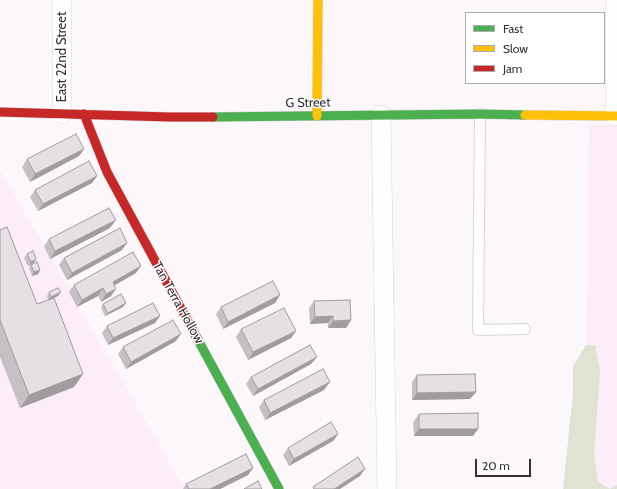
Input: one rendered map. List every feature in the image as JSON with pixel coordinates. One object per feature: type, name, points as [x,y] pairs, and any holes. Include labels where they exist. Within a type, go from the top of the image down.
[{"type":"main road","points":[[317,116],[318,0]]},
{"type":"main road","name":"G Street","points":[[0,112],[169,117],[480,114],[616,116]]},
{"type":"main road","name":"Tan Terra Hollow","points":[[84,114],[107,172],[280,489]]},
{"type":"street","name":"East 22nd Street","points":[[62,0],[62,114]]},
{"type":"street","points":[[616,0],[616,116]]},
{"type":"street","points":[[381,115],[387,489]]},
{"type":"lane","points":[[480,114],[478,330],[525,329]]},
{"type":"shaded area","points":[[589,125],[617,125],[617,489],[585,489]]},
{"type":"shaded area","points":[[0,170],[185,489],[0,489]]},
{"type":"green space","points":[[586,345],[595,345],[600,370],[594,454],[598,482],[610,489],[563,489],[573,393],[573,366]]},
{"type":"green space","points":[[617,485],[617,489],[610,489]]},
{"type":"building","points":[[76,134],[84,149],[35,174],[27,159]]},
{"type":"building","points":[[89,161],[97,176],[43,204],[35,190]]},
{"type":"building","points":[[109,208],[116,220],[55,251],[49,239]]},
{"type":"building","points":[[7,227],[37,304],[54,298],[83,374],[29,395],[0,320],[0,230]]},
{"type":"building","points":[[120,228],[127,243],[72,273],[64,258]]},
{"type":"building","points":[[33,251],[36,259],[31,262],[27,254]]},
{"type":"building","points":[[133,252],[141,266],[113,282],[116,289],[106,294],[103,288],[82,300],[74,285]]},
{"type":"building","points":[[37,262],[40,270],[34,272],[31,265]]},
{"type":"building","points":[[273,281],[280,295],[228,322],[221,307]]},
{"type":"building","points":[[58,288],[61,292],[51,297],[49,292]]},
{"type":"building","points":[[121,294],[126,303],[108,313],[103,304]]},
{"type":"building","points":[[350,300],[351,320],[333,321],[333,316],[315,317],[314,301]]},
{"type":"building","points":[[153,303],[160,316],[113,338],[107,326]]},
{"type":"building","points":[[284,308],[296,331],[253,352],[241,329]]},
{"type":"building","points":[[173,320],[181,334],[131,362],[123,347]]},
{"type":"building","points":[[310,345],[317,357],[258,389],[251,377]]},
{"type":"building","points":[[323,369],[330,382],[270,413],[264,400]]},
{"type":"building","points":[[475,374],[476,392],[417,393],[417,375]]},
{"type":"building","points":[[478,413],[478,429],[419,429],[419,414]]},
{"type":"building","points":[[331,422],[338,434],[294,459],[288,448]]},
{"type":"building","points":[[246,454],[253,468],[210,489],[189,489],[186,484]]},
{"type":"building","points":[[358,457],[365,469],[334,489],[314,489],[313,487]]},
{"type":"building","points":[[258,481],[262,489],[244,489]]},
{"type":"traffic: fast","points":[[213,117],[480,114],[525,115]]},
{"type":"traffic: fast","points":[[198,340],[279,489]]},
{"type":"traffic: slow","points":[[317,116],[318,0]]},
{"type":"traffic: slow","points":[[525,115],[617,116]]},
{"type":"traffic: jam","points":[[0,112],[213,117]]},
{"type":"traffic: jam","points":[[84,114],[107,172],[198,340]]}]
